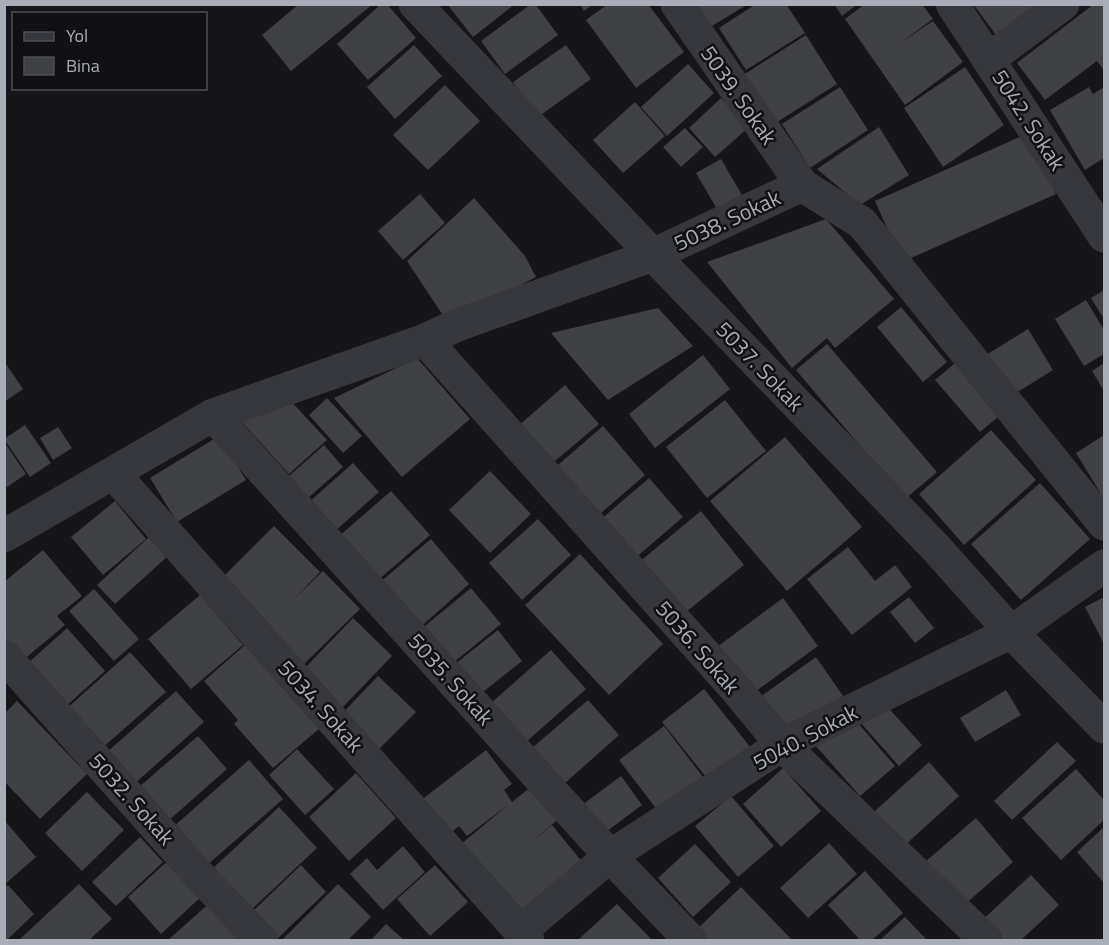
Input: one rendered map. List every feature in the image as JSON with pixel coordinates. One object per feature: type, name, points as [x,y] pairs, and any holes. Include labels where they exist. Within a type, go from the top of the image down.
[{"type":"street","name":"5037. Sokak","points":[[415,4],[653,255],[927,538],[1011,632],[1104,727]]},
{"type":"street","name":"5039. Sokak","points":[[677,4],[802,185]]},
{"type":"street","name":"5042. Sokak","points":[[952,4],[1104,236]]},
{"type":"street","points":[[989,58],[1063,4]]},
{"type":"street","name":"5038. Sokak","points":[[4,536],[213,416],[653,255],[802,185]]},
{"type":"street","points":[[802,185],[862,223],[1104,524]]},
{"type":"street","name":"5036. Sokak","points":[[425,340],[735,688],[782,745],[986,940]]},
{"type":"street","name":"5035. Sokak","points":[[213,416],[610,856],[690,940]]},
{"type":"street","name":"5034. Sokak","points":[[113,473],[524,936]]},
{"type":"street","name":"5040. Sokak","points":[[524,936],[610,856],[782,745],[1011,632],[1104,567]]},
{"type":"street","name":"5032. Sokak","points":[[4,656],[198,874],[261,940]]},
{"type":"building","points":[[299,4],[373,4],[291,71],[262,35]]},
{"type":"building","points":[[381,4],[387,4],[416,38],[368,80],[337,44]]},
{"type":"building","points":[[447,4],[515,4],[473,37]]},
{"type":"building","points":[[531,4],[535,4],[558,35],[505,74],[481,41]]},
{"type":"building","points":[[580,4],[594,4],[584,11]]},
{"type":"building","points":[[608,4],[648,4],[684,52],[636,88],[586,20]]},
{"type":"building","points":[[692,4],[748,4],[707,29]]},
{"type":"building","points":[[756,4],[786,4],[805,33],[746,70],[719,28]]},
{"type":"building","points":[[834,4],[858,4],[842,16]]},
{"type":"building","points":[[865,4],[922,4],[933,19],[900,43],[933,21],[963,62],[905,105],[845,19]]},
{"type":"building","points":[[973,4],[1037,4],[996,35]]},
{"type":"building","points":[[1094,4],[1104,4],[1103,69],[1097,61],[1045,100],[1017,63]]},
{"type":"building","points":[[806,35],[837,84],[774,124],[743,75]]},
{"type":"building","points":[[414,45],[442,76],[395,119],[367,87]]},
{"type":"building","points":[[566,45],[591,79],[538,117],[513,82]]},
{"type":"building","points":[[688,64],[714,93],[667,136],[641,107]]},
{"type":"building","points":[[965,67],[1004,125],[943,167],[904,108]]},
{"type":"building","points":[[445,85],[480,121],[428,170],[393,135]]},
{"type":"building","points":[[840,87],[868,130],[810,168],[782,124]]},
{"type":"building","points":[[1089,87],[1093,94],[1104,87],[1104,158],[1085,170],[1050,110]]},
{"type":"building","points":[[721,98],[748,128],[715,157],[689,128]]},
{"type":"building","points":[[635,102],[665,136],[623,173],[593,140]]},
{"type":"building","points":[[879,127],[909,175],[860,205],[817,169]]},
{"type":"building","points":[[685,128],[703,147],[681,167],[663,147]]},
{"type":"building","points":[[1029,133],[1056,194],[902,262],[875,201]]},
{"type":"building","points":[[721,159],[742,195],[717,209],[696,173]]},
{"type":"building","points":[[420,194],[445,223],[403,260],[378,231]]},
{"type":"building","points":[[474,198],[525,256],[536,277],[448,323],[407,261]]},
{"type":"building","points":[[826,219],[894,299],[835,348],[827,338],[792,368],[707,262]]},
{"type":"building","points":[[1104,290],[1104,319],[1091,298]]},
{"type":"building","points":[[1086,300],[1104,330],[1104,354],[1084,366],[1055,319]]},
{"type":"building","points":[[901,307],[947,362],[923,382],[877,327]]},
{"type":"building","points":[[658,308],[693,346],[608,400],[551,333]]},
{"type":"building","points":[[1028,329],[1053,370],[1011,396],[986,355]]},
{"type":"building","points":[[827,344],[937,472],[905,499],[796,370]]},
{"type":"building","points":[[703,355],[730,389],[655,448],[629,414]]},
{"type":"building","points":[[417,358],[470,419],[402,477],[334,398]]},
{"type":"building","points":[[4,361],[23,389],[4,402]]},
{"type":"building","points":[[955,363],[999,416],[980,432],[935,380]]},
{"type":"building","points":[[1104,363],[1104,391],[1092,371]]},
{"type":"building","points":[[565,385],[599,424],[549,466],[516,428]]},
{"type":"building","points":[[287,397],[327,440],[289,474],[242,422]]},
{"type":"building","points":[[327,398],[362,436],[343,453],[309,415]]},
{"type":"building","points":[[725,400],[766,451],[707,498],[666,447]]},
{"type":"building","points":[[25,425],[51,463],[30,477],[4,439]]},
{"type":"building","points":[[603,426],[645,475],[594,519],[551,471]]},
{"type":"building","points":[[58,427],[72,448],[53,460],[40,438]]},
{"type":"building","points":[[991,430],[1036,480],[964,545],[919,494]]},
{"type":"building","points":[[1104,435],[1104,499],[1076,453]]},
{"type":"building","points":[[219,436],[246,480],[177,522],[150,478]]},
{"type":"building","points":[[785,437],[862,527],[787,591],[710,501]]},
{"type":"building","points":[[5,443],[26,474],[7,487],[5,484]]},
{"type":"building","points":[[324,445],[343,467],[308,498],[289,476]]},
{"type":"building","points":[[353,463],[379,492],[334,532],[308,503]]},
{"type":"building","points":[[490,471],[531,514],[490,553],[449,510]]},
{"type":"building","points":[[649,478],[683,517],[633,560],[599,521]]},
{"type":"building","points":[[1040,483],[1090,539],[1021,600],[971,544]]},
{"type":"building","points":[[391,491],[430,535],[377,581],[338,537]]},
{"type":"building","points":[[115,501],[146,539],[103,575],[71,537]]},
{"type":"building","points":[[701,511],[744,565],[681,616],[638,563]]},
{"type":"building","points":[[538,519],[571,555],[522,600],[489,563]]},
{"type":"building","points":[[274,526],[320,572],[294,599],[323,571],[360,609],[302,666],[218,582]]},
{"type":"building","points":[[150,536],[168,556],[115,604],[97,585]]},
{"type":"building","points":[[431,539],[469,584],[417,630],[378,584]]},
{"type":"building","points":[[848,547],[875,581],[895,565],[912,587],[852,635],[807,579]]},
{"type":"building","points":[[43,550],[82,596],[57,616],[65,625],[22,661],[4,640],[4,582]]},
{"type":"building","points":[[580,554],[663,644],[609,695],[525,605]]},
{"type":"building","points":[[471,588],[501,624],[448,667],[420,630]]},
{"type":"building","points":[[94,589],[139,639],[114,661],[69,611]]},
{"type":"building","points":[[200,595],[243,645],[191,689],[148,639]]},
{"type":"building","points":[[909,597],[934,628],[915,643],[890,612]]},
{"type":"building","points":[[1104,597],[1104,644],[1085,607]]},
{"type":"building","points":[[783,598],[818,646],[752,694],[717,647]]},
{"type":"building","points":[[353,618],[392,656],[341,709],[302,671]]},
{"type":"building","points":[[67,628],[105,671],[65,707],[27,664]]},
{"type":"building","points":[[498,630],[522,661],[479,695],[455,664]]},
{"type":"building","points":[[246,644],[320,728],[273,768],[234,724],[238,720],[204,681]]},
{"type":"building","points":[[551,650],[586,689],[526,742],[491,703]]},
{"type":"building","points":[[130,652],[166,692],[101,749],[66,709]]},
{"type":"building","points":[[816,657],[843,696],[787,735],[760,697]]},
{"type":"building","points":[[378,676],[416,712],[376,752],[339,717]]},
{"type":"building","points":[[704,689],[751,748],[710,782],[662,722]]},
{"type":"building","points":[[1006,690],[1021,715],[975,742],[960,718]]},
{"type":"building","points":[[176,691],[204,722],[134,784],[106,753]]},
{"type":"building","points":[[588,700],[619,735],[564,784],[532,748]]},
{"type":"building","points":[[17,701],[87,774],[40,819],[4,781],[4,714]]},
{"type":"building","points":[[883,702],[922,745],[899,766],[860,722]]},
{"type":"building","points":[[850,714],[895,766],[860,796],[815,745]]},
{"type":"building","points":[[664,726],[706,781],[661,815],[619,760]]},
{"type":"building","points":[[198,736],[227,769],[168,821],[139,787]]},
{"type":"building","points":[[1057,742],[1076,761],[1012,820],[994,801]]},
{"type":"building","points":[[297,749],[334,789],[305,815],[269,775]]},
{"type":"building","points":[[486,750],[512,784],[504,790],[512,802],[531,787],[557,820],[526,847],[552,825],[584,864],[519,916],[460,845],[509,804],[467,836],[459,826],[447,836],[420,801]]},
{"type":"building","points":[[249,760],[283,799],[206,866],[172,828]]},
{"type":"building","points":[[929,762],[959,796],[905,845],[875,811]]},
{"type":"building","points":[[783,768],[821,811],[781,847],[743,804]]},
{"type":"building","points":[[1076,769],[1104,800],[1104,820],[1061,860],[1022,818]]},
{"type":"building","points":[[356,773],[396,818],[349,861],[309,817]]},
{"type":"building","points":[[621,776],[642,805],[603,834],[582,805]]},
{"type":"building","points":[[87,792],[124,830],[82,871],[45,833]]},
{"type":"building","points":[[731,796],[774,846],[738,877],[695,826]]},
{"type":"building","points":[[279,807],[317,848],[249,912],[210,871]]},
{"type":"building","points":[[976,818],[1013,862],[963,906],[925,862]]},
{"type":"building","points":[[4,820],[36,857],[4,885]]},
{"type":"building","points":[[1104,827],[1104,883],[1077,852]]},
{"type":"building","points":[[140,837],[163,862],[116,906],[92,882]]},
{"type":"building","points":[[829,843],[857,874],[808,918],[780,888]]},
{"type":"building","points":[[695,844],[731,882],[693,917],[658,878]]},
{"type":"building","points":[[403,846],[425,872],[383,910],[350,874],[367,858],[377,870]]},
{"type":"building","points":[[171,858],[204,894],[161,934],[128,897]]},
{"type":"building","points":[[301,865],[326,892],[276,940],[251,913]]},
{"type":"building","points":[[435,865],[468,902],[430,936],[397,899]]},
{"type":"building","points":[[865,871],[903,913],[872,940],[860,940],[828,905]]},
{"type":"building","points":[[1031,875],[1059,905],[1021,940],[996,940],[979,923]]},
{"type":"building","points":[[79,884],[112,919],[89,940],[19,940]]},
{"type":"building","points":[[338,884],[371,917],[348,940],[282,940]]},
{"type":"building","points":[[8,885],[34,914],[7,940],[4,937],[4,888]]},
{"type":"building","points":[[741,887],[792,940],[702,940],[694,932]]},
{"type":"building","points":[[213,900],[243,933],[235,940],[168,940]]},
{"type":"building","points":[[617,904],[652,940],[578,940]]},
{"type":"building","points":[[905,917],[927,940],[880,940]]},
{"type":"building","points":[[386,924],[404,940],[371,940]]}]
